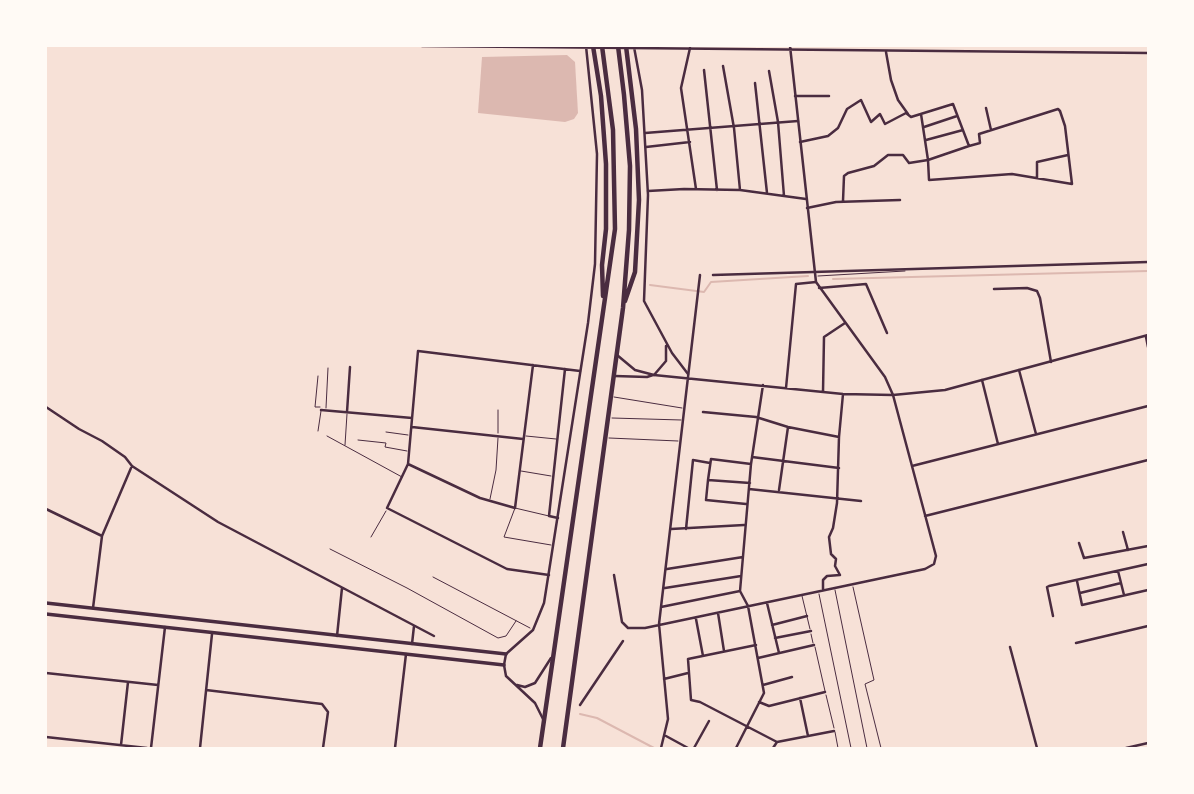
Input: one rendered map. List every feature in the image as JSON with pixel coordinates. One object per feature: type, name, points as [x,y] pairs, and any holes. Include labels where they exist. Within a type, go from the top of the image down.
[{"type":"highway","points":[[593,46],[604,130],[604,307]]},
{"type":"highway","points":[[540,748],[615,229],[613,130],[602,46]]},
{"type":"highway","points":[[563,748],[623,308],[629,230],[628,130],[618,46]]},
{"type":"highway","points":[[623,308],[635,272],[638,230],[636,129],[626,46]]},
{"type":"main road","points":[[46,603],[506,654]]},
{"type":"main road","points":[[46,614],[505,665]]},
{"type":"main road","points":[[165,627],[166,617]]},
{"type":"main road","points":[[212,633],[214,622]]},
{"type":"main road","points":[[406,654],[412,644]]},
{"type":"street","points":[[422,46],[1149,53]]},
{"type":"street","points":[[544,721],[534,703],[506,676],[505,665],[506,654],[533,630],[544,603],[595,264],[597,154],[586,46]]},
{"type":"street","points":[[635,46],[642,90],[648,191],[643,295],[648,311],[688,376]]},
{"type":"street","points":[[614,575],[622,622],[628,628],[645,628],[925,569],[934,564],[936,556],[893,395],[885,377],[816,282],[790,46]]},
{"type":"street","points":[[690,48],[681,88],[696,189]]},
{"type":"street","points":[[886,52],[898,100],[908,114],[911,117],[953,104],[969,146]]},
{"type":"street","points":[[723,66],[740,190]]},
{"type":"street","points":[[704,70],[717,190]]},
{"type":"street","points":[[769,71],[778,122],[784,196]]},
{"type":"street","points":[[755,83],[767,193]]},
{"type":"street","points":[[795,96],[830,96]]},
{"type":"street","points":[[800,142],[828,136],[838,128],[847,109],[861,100],[871,122],[880,114],[886,124],[908,114]]},
{"type":"street","points":[[986,108],[991,130]]},
{"type":"street","points":[[843,201],[844,176],[874,166],[888,155],[903,155],[909,163],[928,160],[980,143],[979,134],[1058,109],[1065,125],[1072,184],[1012,174],[929,180],[928,160],[926,141],[921,114]]},
{"type":"street","points":[[924,127],[957,116]]},
{"type":"street","points":[[645,133],[798,121]]},
{"type":"street","points":[[926,141],[963,130]]},
{"type":"street","points":[[646,147],[690,142]]},
{"type":"street","points":[[1037,178],[1037,162],[1068,155]]},
{"type":"street","points":[[648,191],[740,190],[806,199]]},
{"type":"street","points":[[807,208],[843,201],[900,200]]},
{"type":"street","points":[[713,275],[1149,262]]},
{"type":"street","points":[[661,748],[668,719],[659,624],[700,275]]},
{"type":"street","points":[[786,388],[796,284],[816,282]]},
{"type":"street","points":[[819,288],[866,285],[887,333]]},
{"type":"street","points":[[994,289],[1027,288],[1037,291],[1051,362]]},
{"type":"street","points":[[822,391],[824,337],[845,323]]},
{"type":"street","points":[[615,376],[654,375],[667,358],[666,347],[657,327]]},
{"type":"street","points":[[617,355],[635,370],[654,375],[688,376],[843,394],[893,395],[945,390],[1147,336],[1149,347]]},
{"type":"street","points":[[550,575],[507,569],[387,509],[408,464],[418,351],[580,370]]},
{"type":"street","points":[[408,464],[490,501],[515,508],[533,365]]},
{"type":"street","points":[[347,412],[350,367]]},
{"type":"street","points":[[558,518],[549,516],[565,369]]},
{"type":"street","points":[[1019,370],[1035,434]]},
{"type":"street","points":[[982,380],[999,444]]},
{"type":"street","points":[[736,748],[764,692],[748,606],[740,591],[756,417],[763,385]]},
{"type":"street","points":[[821,591],[823,580],[827,576],[840,575],[835,566],[836,559],[831,554],[829,537],[833,528],[837,498],[843,394]]},
{"type":"street","points":[[912,466],[1149,405]]},
{"type":"street","points":[[46,407],[120,453],[132,466],[218,522],[434,636]]},
{"type":"street","points":[[321,410],[412,418]]},
{"type":"street","points":[[703,412],[756,417],[788,427],[839,437]]},
{"type":"street","points":[[412,427],[498,438],[523,438]]},
{"type":"street","points":[[779,491],[788,427]]},
{"type":"street","points":[[752,457],[839,468]]},
{"type":"street","points":[[686,529],[693,460],[751,464]]},
{"type":"street","points":[[925,516],[1149,460]]},
{"type":"street","points":[[711,461],[706,500],[747,504]]},
{"type":"street","points":[[93,608],[102,536],[132,466]]},
{"type":"street","points":[[708,480],[750,483]]},
{"type":"street","points":[[749,489],[861,501]]},
{"type":"street","points":[[46,509],[102,536]]},
{"type":"street","points":[[670,529],[744,525]]},
{"type":"street","points":[[1123,532],[1128,550]]},
{"type":"street","points":[[1079,543],[1084,558],[1149,546]]},
{"type":"street","points":[[665,569],[743,557]]},
{"type":"street","points":[[1053,616],[1047,587],[1149,564]]},
{"type":"street","points":[[1118,571],[1124,596]]},
{"type":"street","points":[[663,589],[741,576]]},
{"type":"street","points":[[1077,581],[1082,605],[1149,590]]},
{"type":"street","points":[[1080,593],[1121,583]]},
{"type":"street","points":[[337,636],[342,588]]},
{"type":"street","points":[[661,607],[740,591]]},
{"type":"street","points":[[766,603],[779,653]]},
{"type":"street","points":[[718,613],[724,652]]},
{"type":"street","points":[[772,625],[807,617]]},
{"type":"street","points":[[696,619],[703,656]]},
{"type":"street","points":[[412,644],[414,625]]},
{"type":"street","points":[[1076,643],[1149,626]]},
{"type":"street","points":[[46,737],[149,748],[165,627]]},
{"type":"street","points":[[775,638],[811,631]]},
{"type":"street","points":[[200,748],[212,633]]},
{"type":"street","points":[[580,705],[623,641]]},
{"type":"street","points":[[756,645],[688,659],[691,700],[700,702],[777,742],[834,731]]},
{"type":"street","points":[[758,658],[814,645]]},
{"type":"street","points":[[1010,647],[1037,748]]},
{"type":"street","points":[[395,748],[406,654]]},
{"type":"street","points":[[512,684],[525,687],[535,683],[553,655]]},
{"type":"street","points":[[46,673],[158,685]]},
{"type":"street","points":[[664,679],[689,673]]},
{"type":"street","points":[[763,685],[792,677]]},
{"type":"street","points":[[121,746],[128,682]]},
{"type":"street","points":[[206,690],[322,704],[328,712],[323,748]]},
{"type":"street","points":[[759,702],[769,706],[825,692]]},
{"type":"street","points":[[800,698],[808,736]]},
{"type":"street","points":[[694,748],[709,721]]},
{"type":"street","points":[[666,736],[688,748]]},
{"type":"street","points":[[773,748],[777,742]]},
{"type":"street","points":[[1126,748],[1149,743]]},
{"type":"lane","points":[[814,274],[942,269]]},
{"type":"lane","points":[[326,410],[328,368]]},
{"type":"lane","points":[[318,376],[315,407],[321,408],[318,431]]},
{"type":"lane","points":[[612,397],[684,408]]},
{"type":"lane","points":[[490,501],[496,470],[498,410]]},
{"type":"lane","points":[[345,445],[347,412]]},
{"type":"lane","points":[[609,418],[683,419]]},
{"type":"lane","points":[[386,432],[411,435]]},
{"type":"lane","points":[[327,436],[402,478]]},
{"type":"lane","points":[[523,438],[557,439]]},
{"type":"lane","points":[[607,438],[680,441]]},
{"type":"lane","points":[[358,440],[386,443],[385,447],[410,451]]},
{"type":"lane","points":[[519,471],[553,476]]},
{"type":"lane","points":[[549,516],[515,508],[504,534],[505,539],[553,546]]},
{"type":"lane","points":[[371,537],[387,509]]},
{"type":"lane","points":[[330,549],[407,587],[498,638],[506,636],[516,621]]},
{"type":"lane","points":[[433,577],[533,630]]},
{"type":"lane","points":[[852,584],[874,680],[865,684],[881,748]]},
{"type":"lane","points":[[834,588],[867,748]]},
{"type":"lane","points":[[821,591],[851,748]]},
{"type":"lane","points":[[802,594],[838,748]]},
{"type":"shaded area","points":[[567,55],[575,62],[578,113],[574,119],[565,122],[478,113],[482,57]]},
{"type":"waterway","points":[[833,279],[1148,271]]},
{"type":"waterway","points":[[650,285],[704,292],[711,282],[808,276]]},
{"type":"waterway","points":[[580,714],[597,718],[654,748]]}]
